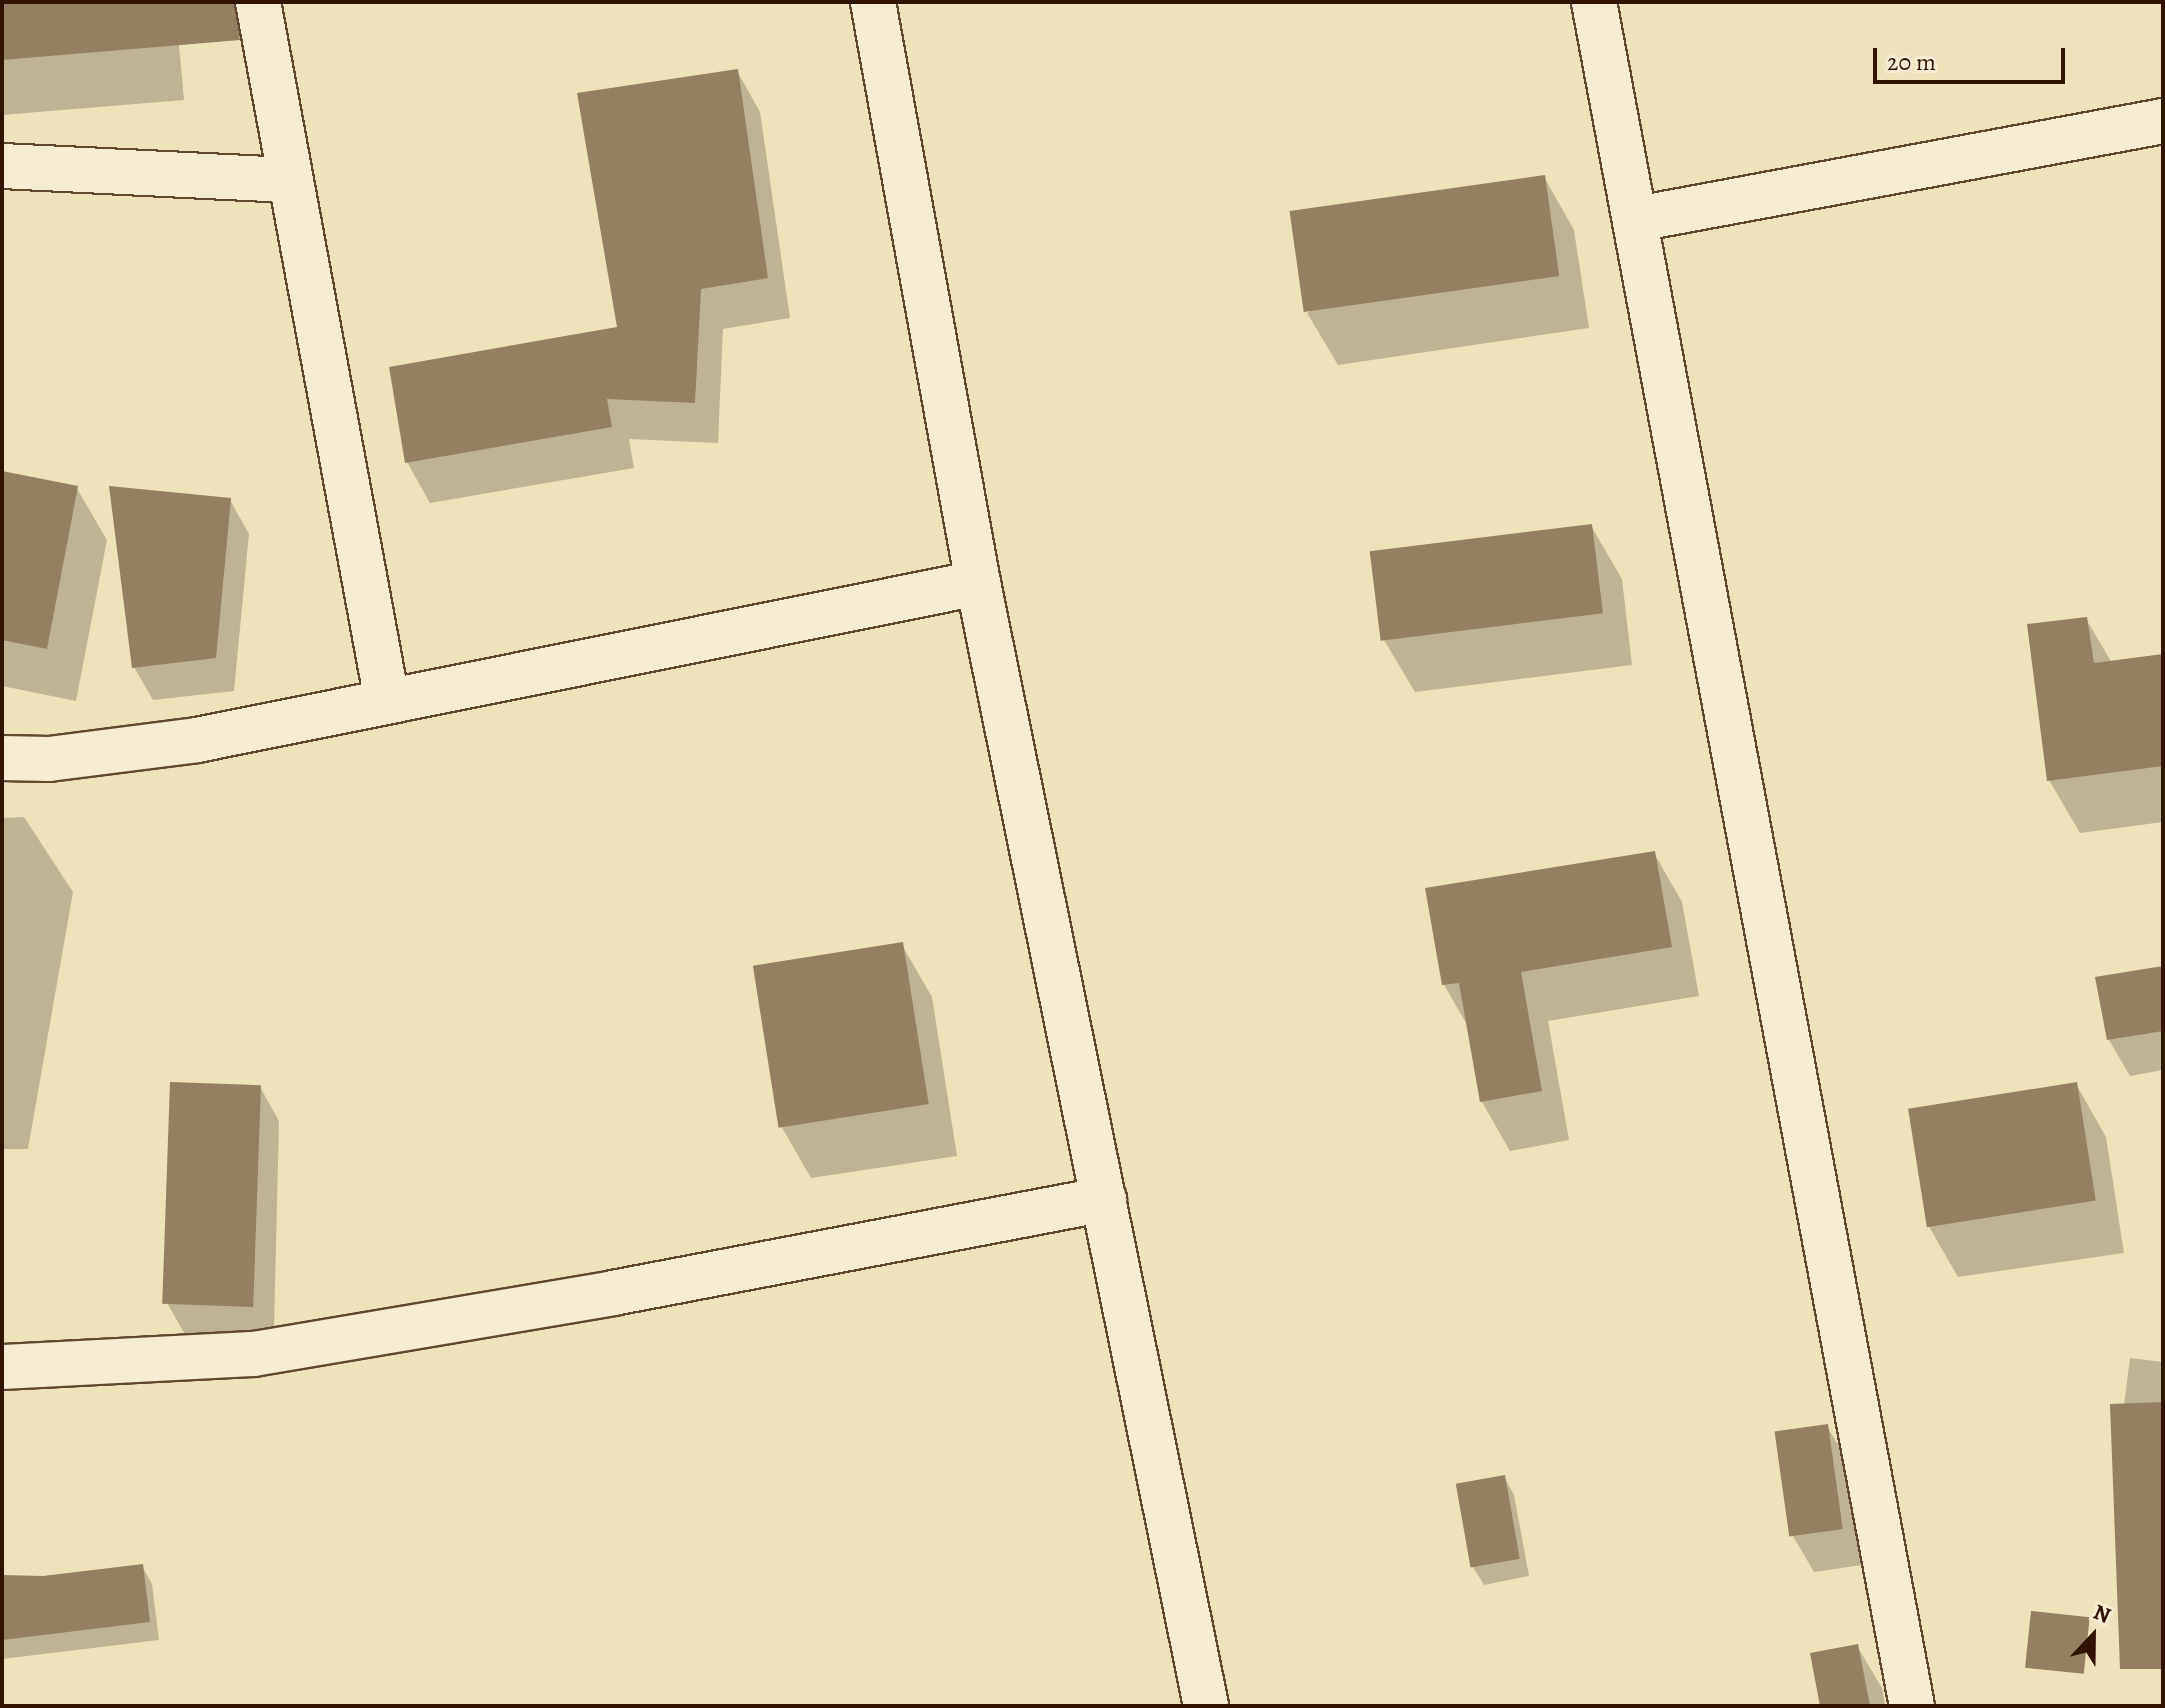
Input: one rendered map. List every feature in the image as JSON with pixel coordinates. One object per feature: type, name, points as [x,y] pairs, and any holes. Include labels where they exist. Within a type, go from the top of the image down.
[{"type":"street","points":[[258,2],[288,180],[387,701]]},
{"type":"street","points":[[873,2],[978,583],[1206,1706]]},
{"type":"street","points":[[1594,2],[1637,219],[1912,1706]]},
{"type":"street","points":[[1637,219],[2163,121]]},
{"type":"street","points":[[2,166],[288,180]]},
{"type":"street","points":[[2,758],[49,759],[197,740],[978,583]]},
{"type":"street","points":[[2,1367],[254,1354],[613,1293],[1104,1199]]},
{"type":"building","points":[[2,2],[234,2],[240,40],[2,60]]},
{"type":"building","points":[[738,69],[768,278],[701,289],[695,403],[607,399],[612,427],[405,463],[389,367],[617,327],[577,93]]},
{"type":"building","points":[[1545,175],[1559,276],[1304,312],[1290,211]]},
{"type":"building","points":[[2,471],[78,486],[47,649],[2,640]]},
{"type":"building","points":[[109,486],[231,498],[216,658],[132,668]]},
{"type":"building","points":[[1592,524],[1603,613],[1381,641],[1370,551]]},
{"type":"building","points":[[2087,617],[2094,663],[2163,654],[2163,766],[2047,781],[2027,624]]},
{"type":"building","points":[[1655,851],[1672,947],[1521,972],[1542,1091],[1480,1102],[1459,983],[1442,985],[1425,888]]},
{"type":"building","points":[[903,942],[929,1104],[779,1128],[753,966]]},
{"type":"building","points":[[2163,966],[2163,1031],[2107,1040],[2095,977]]},
{"type":"building","points":[[170,1082],[261,1085],[253,1307],[162,1304]]},
{"type":"building","points":[[2077,1082],[2096,1201],[1927,1227],[1908,1109]]},
{"type":"building","points":[[2163,1402],[2163,1669],[2120,1669],[2110,1404]]},
{"type":"building","points":[[1828,1424],[1843,1529],[1789,1536],[1775,1432]]},
{"type":"building","points":[[1505,1475],[1520,1559],[1471,1567],[1456,1484]]},
{"type":"building","points":[[143,1564],[150,1622],[2,1640],[2,1575],[43,1576]]},
{"type":"building","points":[[2031,1611],[2090,1617],[2084,1674],[2025,1668]]},
{"type":"building","points":[[1858,1644],[1870,1706],[1820,1706],[1810,1653]]}]
